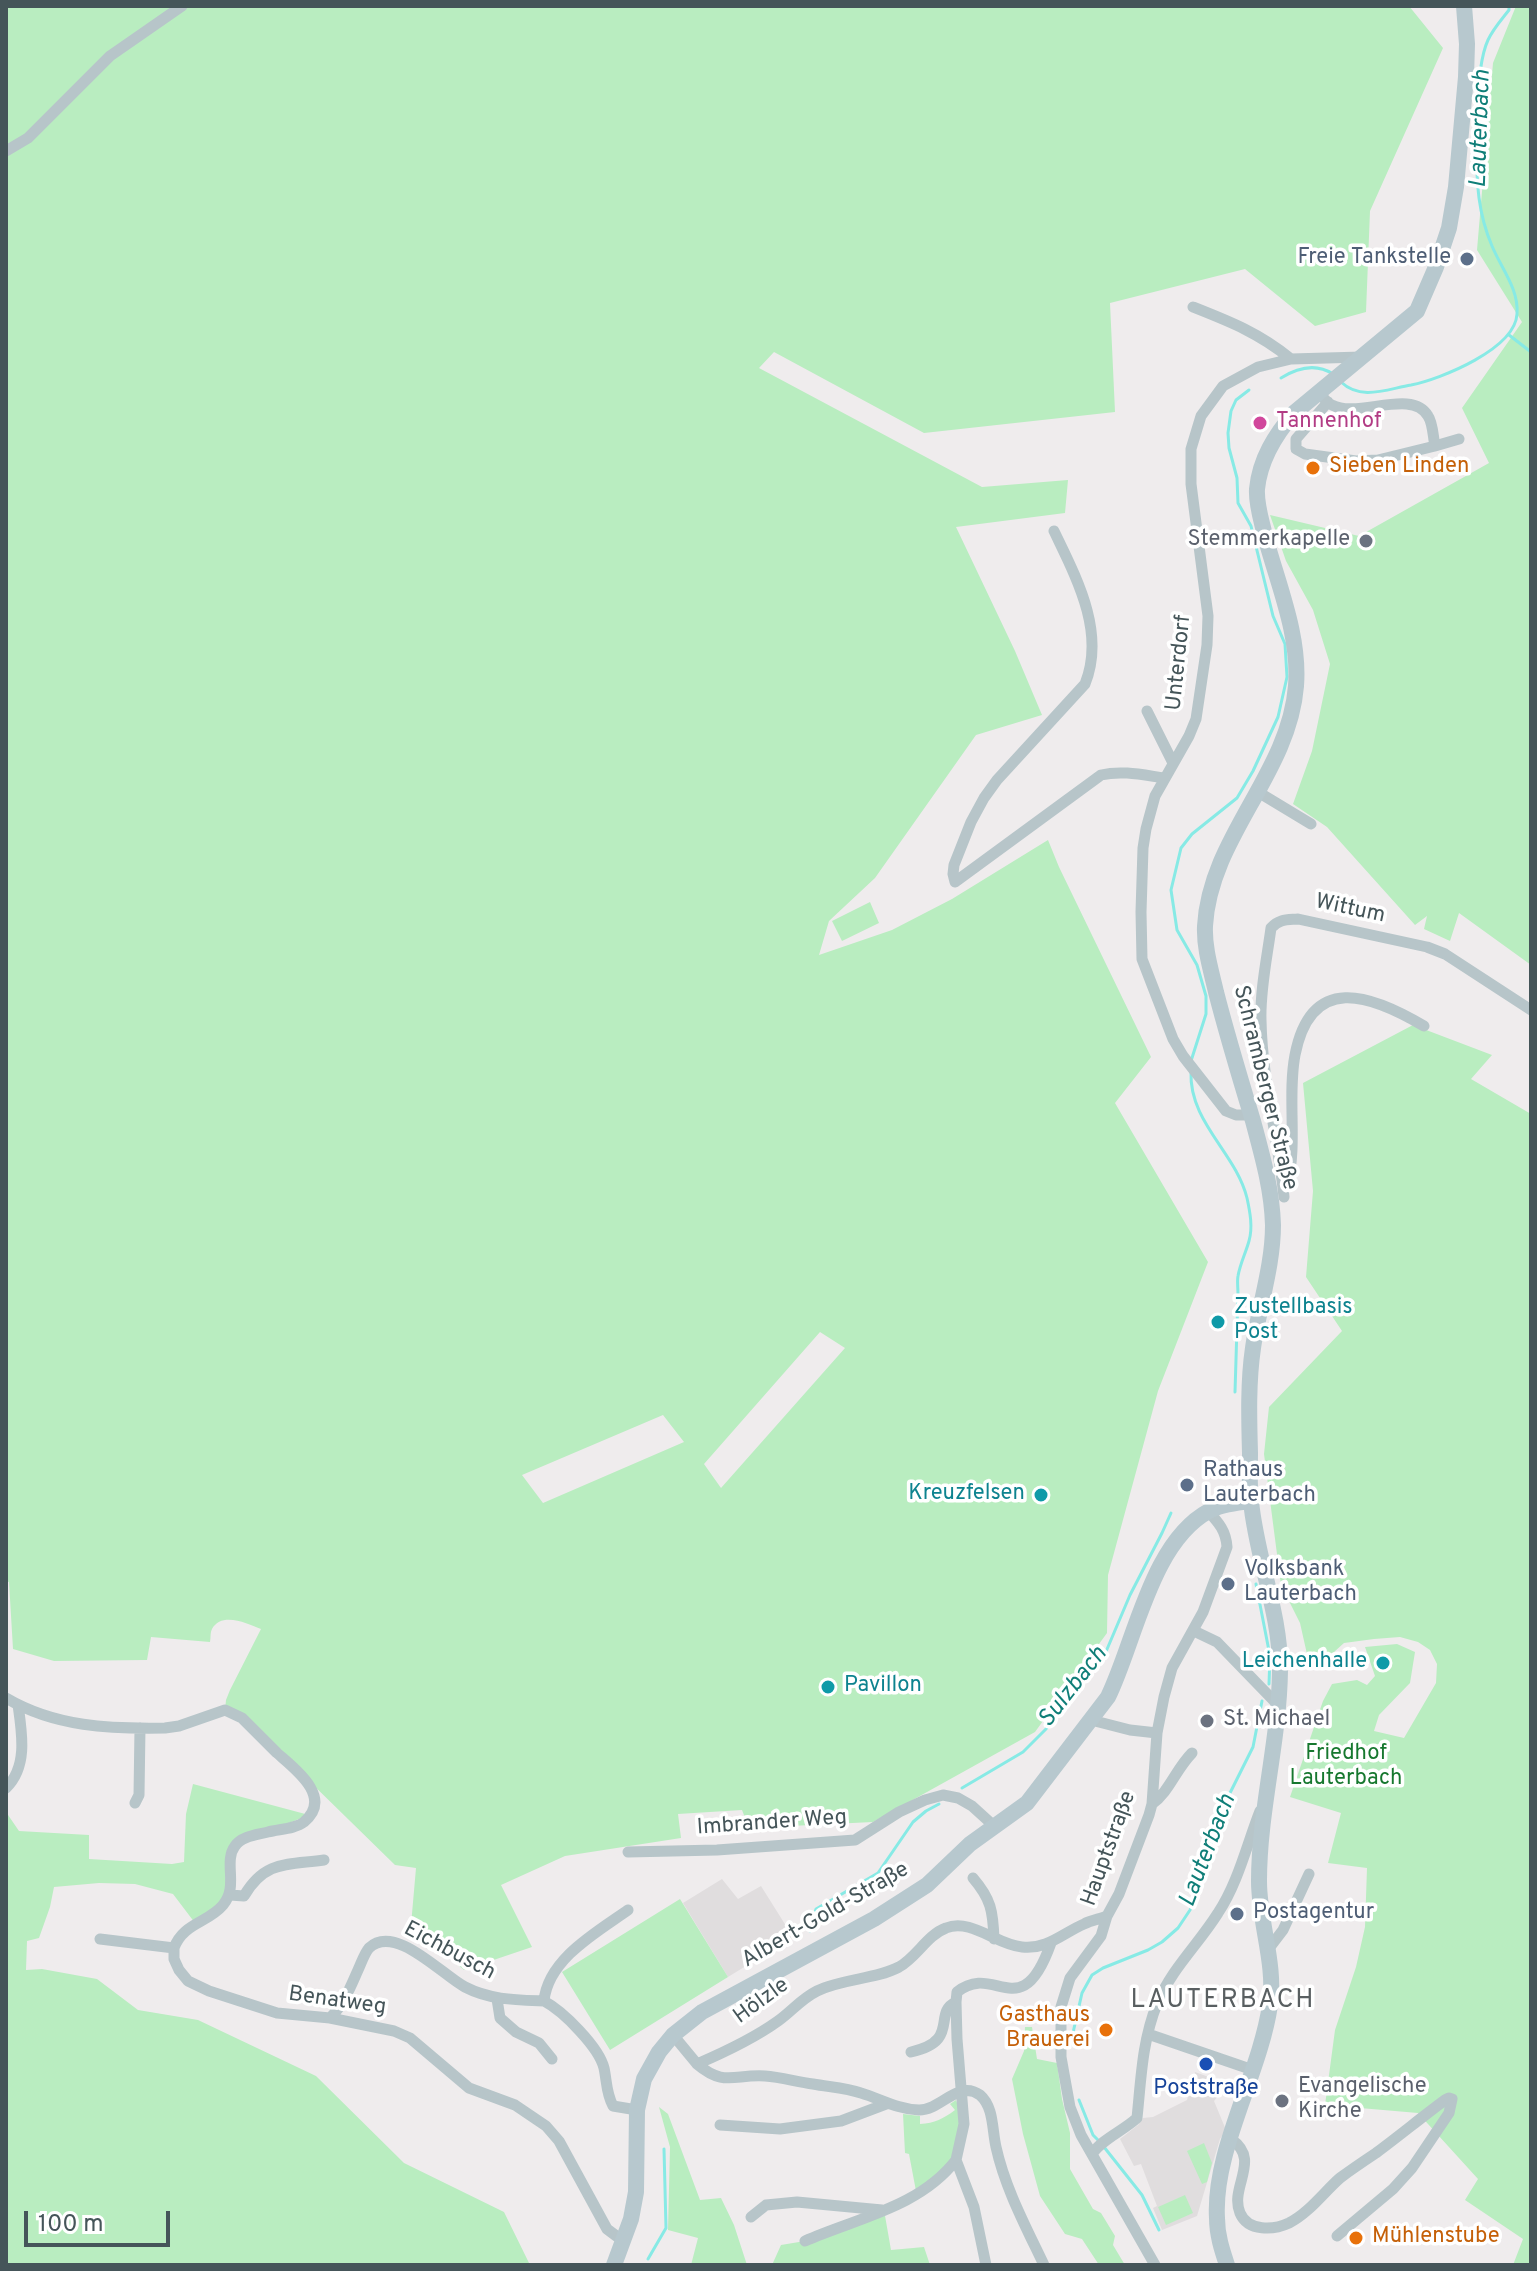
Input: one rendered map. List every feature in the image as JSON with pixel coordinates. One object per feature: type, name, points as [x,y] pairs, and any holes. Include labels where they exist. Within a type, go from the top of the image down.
[{"type":"main road","name":"Schramberger Straße","points":[[1227,2265],[1218,2233],[1220,2178],[1270,2006],[1271,1976],[1259,1879],[1280,1668],[1251,1501],[1250,1374],[1272,1249],[1273,1215],[1251,1115],[1214,984],[1205,927],[1211,887],[1221,860],[1286,735],[1295,699],[1297,659],[1294,637],[1260,516],[1257,491],[1264,457],[1277,433],[1294,413],[1325,393],[1344,371],[1417,311],[1449,228],[1456,187],[1466,77],[1464,6]]},
{"type":"main road","points":[[1208,1511],[1251,1501]]},
{"type":"main road","name":"Albert-Gold-Straße","points":[[673,2035],[702,2012],[874,1919],[927,1885],[970,1844],[1027,1803],[1108,1697],[1161,1564],[1185,1532],[1208,1511]]},
{"type":"main road","points":[[614,2265],[631,2219],[636,2192],[637,2110],[644,2079],[673,2035]]},
{"type":"street","points":[[6,151],[28,138],[110,56],[182,6]]},
{"type":"street","points":[[1193,307],[1267,339],[1291,359]]},
{"type":"street","name":"Unterdorf","points":[[1251,1115],[1226,1111],[1186,1059],[1167,1026],[1142,959],[1143,848],[1150,808],[1196,719],[1208,635],[1191,484],[1191,449],[1201,416],[1223,386],[1258,367],[1291,359],[1363,357]]},
{"type":"street","points":[[1435,446],[1429,416],[1420,407],[1400,403],[1348,410],[1332,406],[1325,393],[1296,439],[1296,449],[1305,454],[1356,461],[1378,460],[1435,446],[1459,439]]},
{"type":"street","points":[[1054,531],[1079,584],[1087,615],[1092,648],[1090,671],[1085,684],[984,798],[954,865],[955,882],[1101,775],[1129,773],[1164,778]]},
{"type":"street","points":[[1147,711],[1173,763]]},
{"type":"street","points":[[1258,792],[1311,824]]},
{"type":"street","name":"Wittum","points":[[1284,1197],[1266,1076],[1261,1018],[1271,928],[1276,923],[1298,919],[1427,947],[1445,954],[1531,1010]]},
{"type":"street","points":[[1273,1215],[1284,1197],[1289,1178],[1295,1055],[1312,1013],[1334,999],[1359,999],[1377,1002],[1424,1026]]},
{"type":"street","name":"Hauptstraße","points":[[1155,2265],[1099,2147],[1081,2135],[1068,2096],[1061,2057],[1061,2018],[1064,1993],[1070,1978],[1101,1936],[1152,1804],[1157,1733],[1172,1668],[1203,1612],[1227,1547],[1221,1526],[1208,1511]]},
{"type":"street","points":[[1194,1631],[1217,1642],[1278,1705]]},
{"type":"street","points":[[6,1698],[56,1720],[77,1725],[179,1726],[225,1710],[231,1711],[308,1782],[314,1797],[309,1815],[303,1823],[246,1837],[236,1844],[232,1852],[230,1895],[218,1910],[184,1931],[174,1948],[100,1939]]},
{"type":"street","points":[[6,1788],[18,1771],[21,1758],[18,1705]]},
{"type":"street","points":[[1091,1720],[1157,1733]]},
{"type":"street","points":[[135,1803],[139,1795],[140,1728]]},
{"type":"street","points":[[1152,1804],[1160,1799],[1192,1753]]},
{"type":"street","points":[[1099,2147],[1137,2118],[1142,2060],[1156,2005],[1170,1978],[1224,1903],[1267,1790]]},
{"type":"street","name":"Imbrander Weg","points":[[628,1852],[717,1850],[855,1840],[899,1812],[943,1795],[958,1798],[972,1806],[994,1826]]},
{"type":"street","points":[[230,1895],[244,1896],[260,1874],[278,1866],[324,1860]]},
{"type":"street","points":[[1267,1951],[1283,1930],[1309,1874]]},
{"type":"street","points":[[973,1878],[991,1904],[994,1939]]},
{"type":"street","points":[[628,1910],[567,1957],[550,1979],[544,2001],[557,2008],[597,2052],[603,2066],[607,2095],[613,2106],[637,2110]]},
{"type":"street","name":"Hölzle","points":[[697,2064],[747,2041],[820,1989],[895,1969],[908,1962],[935,1934],[948,1927],[962,1926],[1022,1947],[1051,1943],[1084,1924],[1107,1916]]},
{"type":"street","name":"Eichbusch","points":[[330,2018],[341,2007],[369,1949],[381,1942],[396,1942],[465,1987],[497,1999],[544,2001]]},
{"type":"street","points":[[805,2241],[915,2196],[946,2173],[956,2160],[964,2124],[957,1992],[973,1984],[1027,1985],[1040,1971],[1051,1943]]},
{"type":"street","name":"Benatweg","points":[[174,1948],[174,1959],[179,1970],[188,1981],[209,1991],[277,2013],[330,2018],[394,2031],[410,2038],[469,2088],[515,2105],[546,2126],[559,2141],[607,2229],[623,2241]]},
{"type":"street","points":[[497,1999],[500,2018],[516,2032],[539,2043],[552,2059]]},
{"type":"street","points":[[911,2052],[926,2049],[939,2040],[945,2027],[946,2010],[956,2002]]},
{"type":"street","points":[[1148,2034],[1253,2070]]},
{"type":"street","points":[[673,2035],[709,2075],[724,2079],[765,2076],[861,2093],[886,2104],[925,2110],[962,2090],[980,2095],[991,2114],[1004,2176],[1044,2265]]},
{"type":"street","points":[[1231,2139],[1240,2145],[1245,2158],[1238,2200],[1240,2214],[1249,2224],[1262,2228],[1283,2225],[1293,2221],[1341,2177],[1451,2098],[1452,2106],[1412,2168],[1393,2189],[1337,2236]]},
{"type":"street","points":[[720,2125],[780,2129],[841,2121],[886,2104]]},
{"type":"street","points":[[956,2160],[974,2207],[986,2265]]},
{"type":"street","points":[[751,2217],[766,2205],[797,2202],[884,2210]]},
{"type":"shaded area","points":[[722,1879],[738,1899],[761,1886],[793,1937],[728,1977],[683,1903]]},
{"type":"shaded area","points":[[1195,2072],[1228,2084],[1214,2101],[1226,2130],[1220,2139],[1197,2216],[1162,2230],[1153,2208],[1157,2206],[1141,2164],[1134,2166],[1120,2139],[1143,2118],[1153,2117],[1187,2100]]},
{"type":"green space","points":[[6,6],[1409,6],[1443,48],[1370,211],[1366,312],[1315,326],[1245,269],[1110,303],[1115,412],[924,433],[774,352],[759,368],[982,487],[1068,480],[1065,513],[956,527],[1042,715],[976,735],[875,878],[829,921],[819,955],[892,930],[952,899],[1048,840],[1151,1057],[1115,1103],[1208,1262],[1158,1391],[1108,1575],[1107,1633],[1035,1732],[873,1822],[749,1828],[742,1810],[678,1814],[681,1838],[565,1856],[501,1885],[532,1947],[464,1970],[411,1925],[416,1868],[395,1865],[304,1776],[225,1710],[230,1690],[261,1629],[228,1620],[216,1624],[210,1642],[151,1637],[147,1660],[54,1661],[13,1649],[9,1582],[6,1581]],"holes":[[[820,1332],[845,1348],[721,1488],[704,1464]],[[663,1415],[684,1442],[543,1503],[522,1475]]]},
{"type":"green space","points":[[1516,6],[1531,6],[1531,965],[1459,913],[1450,941],[1424,929],[1427,916],[1415,925],[1327,827],[1293,804],[1312,751],[1330,664],[1313,610],[1286,561],[1270,515],[1359,536],[1489,463],[1462,408],[1522,322],[1477,250],[1493,63]]},
{"type":"green space","points":[[870,902],[879,923],[842,941],[832,921]]},
{"type":"green space","name":"Friedhof Lauterbach","points":[[1413,1025],[1492,1055],[1471,1079],[1531,1114],[1531,2265],[1513,2265],[1523,2239],[1465,2200],[1478,2179],[1418,2113],[1325,2105],[1335,2030],[1356,1967],[1365,1927],[1367,1868],[1328,1863],[1341,1813],[1290,1797],[1323,1701],[1332,1684],[1357,1680],[1367,1685],[1375,1676],[1365,1647],[1397,1644],[1415,1652],[1410,1683],[1379,1715],[1374,1731],[1404,1738],[1436,1683],[1437,1664],[1430,1650],[1418,1642],[1400,1637],[1344,1643],[1334,1652],[1309,1663],[1300,1623],[1281,1585],[1264,1454],[1269,1407],[1342,1331],[1306,1277],[1313,1191],[1303,1083]]},
{"type":"green space","points":[[193,1784],[309,1815],[236,1844],[230,1895],[195,1923],[173,1894],[135,1884],[54,1887],[39,1938],[27,1941],[26,1970],[42,1969],[97,1979],[138,2010],[198,2020],[316,2076],[404,2163],[504,2212],[530,2265],[6,2265],[6,1812],[19,1831],[89,1835],[89,1859],[172,1864],[184,1862],[186,1814]]},
{"type":"green space","points":[[680,1899],[728,1977],[610,2050],[562,1972]]},
{"type":"green space","points":[[1025,2027],[1032,2027],[1037,2059],[1057,2063],[1070,2133],[1070,2169],[1093,2209],[1101,2213],[1115,2236],[1113,2245],[1125,2265],[1099,2265],[1082,2239],[1065,2234],[1040,2196],[1012,2079],[1024,2051]]},
{"type":"green space","points":[[956,2100],[961,2114],[952,2162],[916,2191],[909,2154],[905,2153],[903,2114],[920,2116],[920,2124],[935,2122],[955,2110],[950,2104]]},
{"type":"green space","points":[[659,2107],[668,2114],[700,2200],[721,2198],[747,2265],[691,2265],[698,2238],[668,2230],[670,2147]]},
{"type":"green space","points":[[1204,2143],[1212,2163],[1207,2182],[1202,2184],[1187,2151]]},
{"type":"green space","points":[[1185,2195],[1193,2213],[1166,2225],[1158,2207]]},
{"type":"green space","points":[[884,2210],[891,2250],[924,2247],[930,2265],[772,2265],[781,2245],[805,2241]]},
{"type":"waterway","name":"Lauterbach","points":[[1341,382],[1349,388],[1366,392],[1424,382],[1474,360],[1504,339],[1513,327],[1517,314],[1515,296],[1490,241],[1481,210],[1476,141],[1483,54],[1490,36],[1509,6]]},
{"type":"waterway","points":[[1509,335],[1531,352]]},
{"type":"waterway","name":"Lauterbach","points":[[1281,378],[1307,368],[1333,374]]},
{"type":"waterway","name":"Lauterbach","points":[[1191,1061],[1206,1014],[1206,996],[1197,965],[1177,930],[1171,890],[1181,848],[1192,834],[1237,798],[1278,717],[1287,677],[1285,644],[1273,616],[1251,526],[1238,503],[1237,478],[1229,448],[1231,411],[1236,400],[1249,390]]},
{"type":"waterway","name":"Lauterbach","points":[[1191,1072],[1197,1106],[1241,1182],[1250,1214],[1250,1236],[1238,1278],[1235,1392]]},
{"type":"waterway","name":"Sulzbach","points":[[962,1788],[1023,1752],[1046,1729],[1105,1654],[1171,1513]]},
{"type":"waterway","name":"Lauterbach","points":[[1256,1584],[1270,1656],[1269,1684]]},
{"type":"waterway","name":"Lauterbach","points":[[1070,2046],[1082,1993],[1092,1975],[1162,1942],[1178,1928],[1190,1910],[1223,1807],[1253,1747],[1262,1701]]},
{"type":"waterway","name":"Sulzbach","points":[[810,1931],[816,1909],[878,1873],[913,1822],[939,1804]]},
{"type":"waterway","name":"Lauterbach","points":[[1079,2100],[1093,2135],[1099,2141]]},
{"type":"waterway","name":"Lauterbach","points":[[1104,2147],[1142,2195],[1159,2230]]},
{"type":"waterway","name":"Sulzbach","points":[[648,2259],[666,2228],[664,2149]]},
{"type":"place","name":"Freie Tankstelle","points":[[1467,259]]},
{"type":"place","name":"Tannenhof","points":[[1260,423]]},
{"type":"place","name":"Sieben Linden","points":[[1313,468]]},
{"type":"place","name":"Stemmerkapelle","points":[[1366,541]]},
{"type":"place","name":"Zustellbasis Post","points":[[1218,1322]]},
{"type":"place","name":"Rathaus Lauterbach","points":[[1187,1485]]},
{"type":"place","name":"Kreuzfelsen","points":[[1041,1495]]},
{"type":"place","name":"Volksbank Lauterbach","points":[[1228,1584]]},
{"type":"place","name":"Leichenhalle","points":[[1383,1663]]},
{"type":"place","name":"Pavillon","points":[[828,1687]]},
{"type":"place","name":"St. Michael","points":[[1207,1721]]},
{"type":"place","name":"Postagentur","points":[[1237,1914]]},
{"type":"place","name":"Gasthaus Brauerei","points":[[1106,2030]]},
{"type":"place","name":"Poststraße","points":[[1206,2064]]},
{"type":"place","name":"Evangelische Kirche","points":[[1282,2101]]},
{"type":"place","name":"Mühlenstube","points":[[1356,2238]]},
{"type":"district","name":"LAUTERBACH","points":[[1223,2002]]}]
